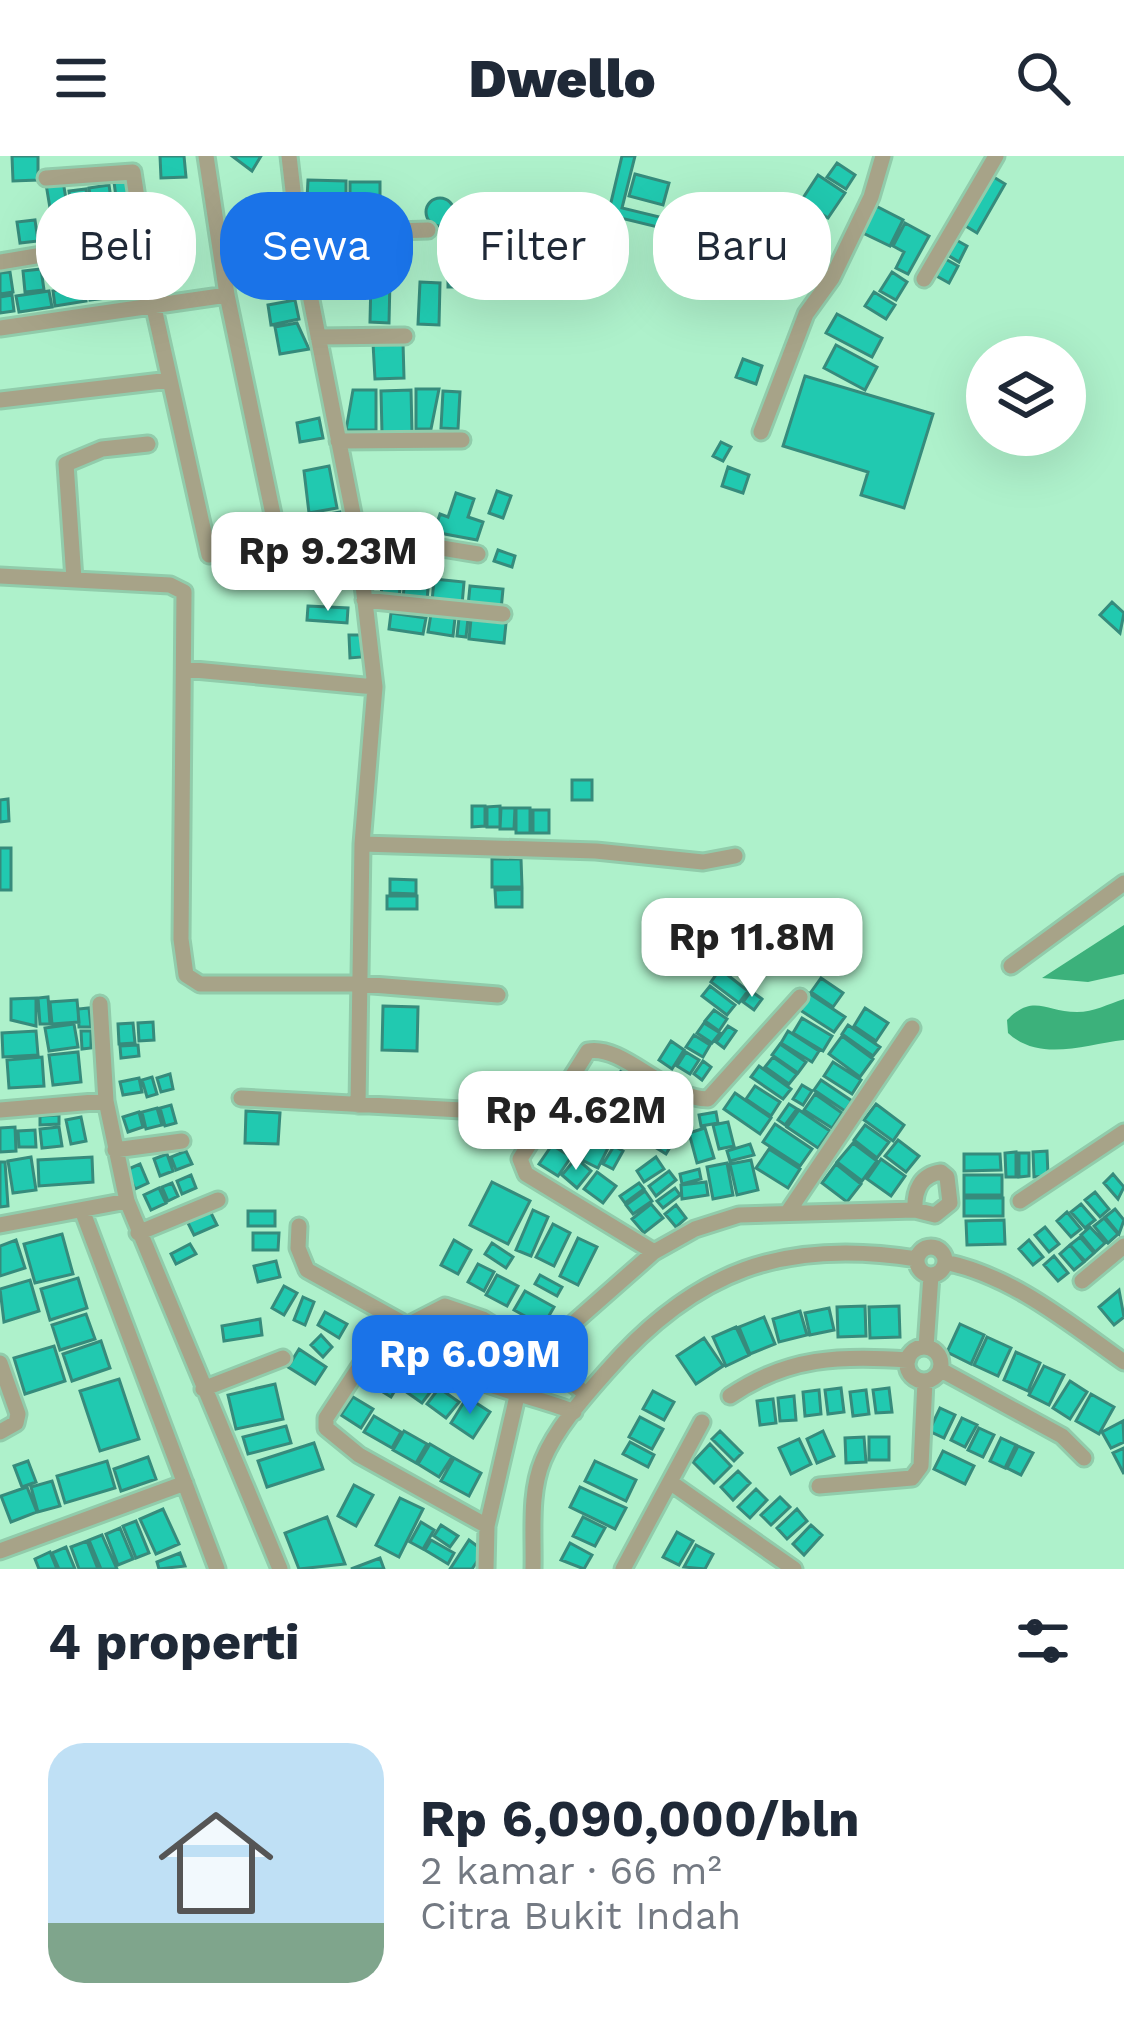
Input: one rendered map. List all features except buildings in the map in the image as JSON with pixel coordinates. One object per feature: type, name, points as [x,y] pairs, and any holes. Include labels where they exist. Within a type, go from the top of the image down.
[{"type":"street","points":[[206,156],[220,254]]},
{"type":"street","points":[[289,156],[293,192]]},
{"type":"street","points":[[760,432],[806,314],[832,278],[871,197],[883,156]]},
{"type":"street","points":[[924,279],[996,156]]},
{"type":"street","points":[[46,178],[130,170],[134,192]]},
{"type":"street","points":[[413,230],[428,230]]},
{"type":"street","points":[[0,262],[36,256]]},
{"type":"street","points":[[0,328],[220,297]]},
{"type":"street","points":[[153,300],[209,555]]},
{"type":"street","points":[[227,300],[283,562]]},
{"type":"street","points":[[311,300],[357,534],[375,686],[362,844],[358,1105]]},
{"type":"street","points":[[318,338],[405,336]]},
{"type":"street","points":[[0,400],[170,380]]},
{"type":"street","points":[[338,441],[462,440]]},
{"type":"street","points":[[74,579],[66,464],[102,449],[148,444]]},
{"type":"street","points":[[357,534],[478,554]]},
{"type":"street","points":[[0,576],[178,587],[186,598],[181,939],[186,975],[200,984],[360,985],[498,995]]},
{"type":"street","points":[[364,600],[503,614]]},
{"type":"street","points":[[184,670],[375,686]]},
{"type":"street","points":[[362,844],[596,851],[703,862],[735,856]]},
{"type":"street","points":[[1011,966],[1124,883]]},
{"type":"street","points":[[654,1252],[526,1174],[520,1159],[588,1051],[604,1051],[689,1099],[708,1099],[800,997]]},
{"type":"street","points":[[100,1004],[106,1101],[127,1201],[280,1569]]},
{"type":"street","points":[[788,1212],[912,1028]]},
{"type":"street","points":[[241,1098],[480,1112]]},
{"type":"street","points":[[0,1110],[106,1101]]},
{"type":"street","points":[[1020,1201],[1124,1132]]},
{"type":"street","points":[[115,1150],[182,1141]]},
{"type":"street","points":[[138,1233],[218,1200]]},
{"type":"street","points":[[0,1226],[127,1201]]},
{"type":"street","points":[[82,1210],[217,1569]]},
{"type":"street","points":[[486,1569],[487,1526],[518,1392],[538,1358],[654,1252],[694,1229],[739,1214],[915,1210]]},
{"type":"street","points":[[299,1226],[298,1248],[307,1270],[391,1319],[410,1324],[437,1307],[483,1319],[586,1394]]},
{"type":"street","points":[[1082,1281],[1124,1246]]},
{"type":"street","points":[[932,1275],[920,1270],[917,1258],[923,1249],[935,1247],[945,1262],[974,1268],[1018,1289],[1124,1362]]},
{"type":"street","points":[[533,1569],[534,1498],[543,1459],[586,1394],[646,1326],[709,1281],[784,1258],[858,1250],[917,1258]]},
{"type":"street","points":[[730,1396],[767,1371],[807,1360],[850,1356],[908,1360],[926,1347],[932,1275],[945,1262]]},
{"type":"street","points":[[391,1319],[326,1418],[326,1428],[359,1454],[487,1526]]},
{"type":"street","points":[[410,1324],[415,1340],[455,1370],[493,1389],[518,1392],[574,1412]]},
{"type":"street","points":[[926,1347],[937,1352],[941,1370],[1062,1436],[1084,1459]]},
{"type":"street","points":[[203,1390],[283,1358]]},
{"type":"street","points":[[908,1360],[911,1375],[926,1381]]},
{"type":"street","points":[[0,1363],[18,1414],[16,1423],[0,1432]]},
{"type":"street","points":[[926,1381],[941,1370]]},
{"type":"street","points":[[819,1486],[912,1478],[921,1466],[926,1381]]},
{"type":"street","points":[[623,1569],[702,1422]]},
{"type":"street","points":[[670,1482],[794,1569]]},
{"type":"street","points":[[0,1551],[184,1484]]},
{"type":"shaded area","points":[[1124,925],[1124,974],[1088,982],[1042,978]]},
{"type":"shaded area","points":[[1124,999],[1124,1040],[1049,1049],[1021,1042],[1008,1033],[1007,1020],[1025,1007],[1083,1012]]}]
